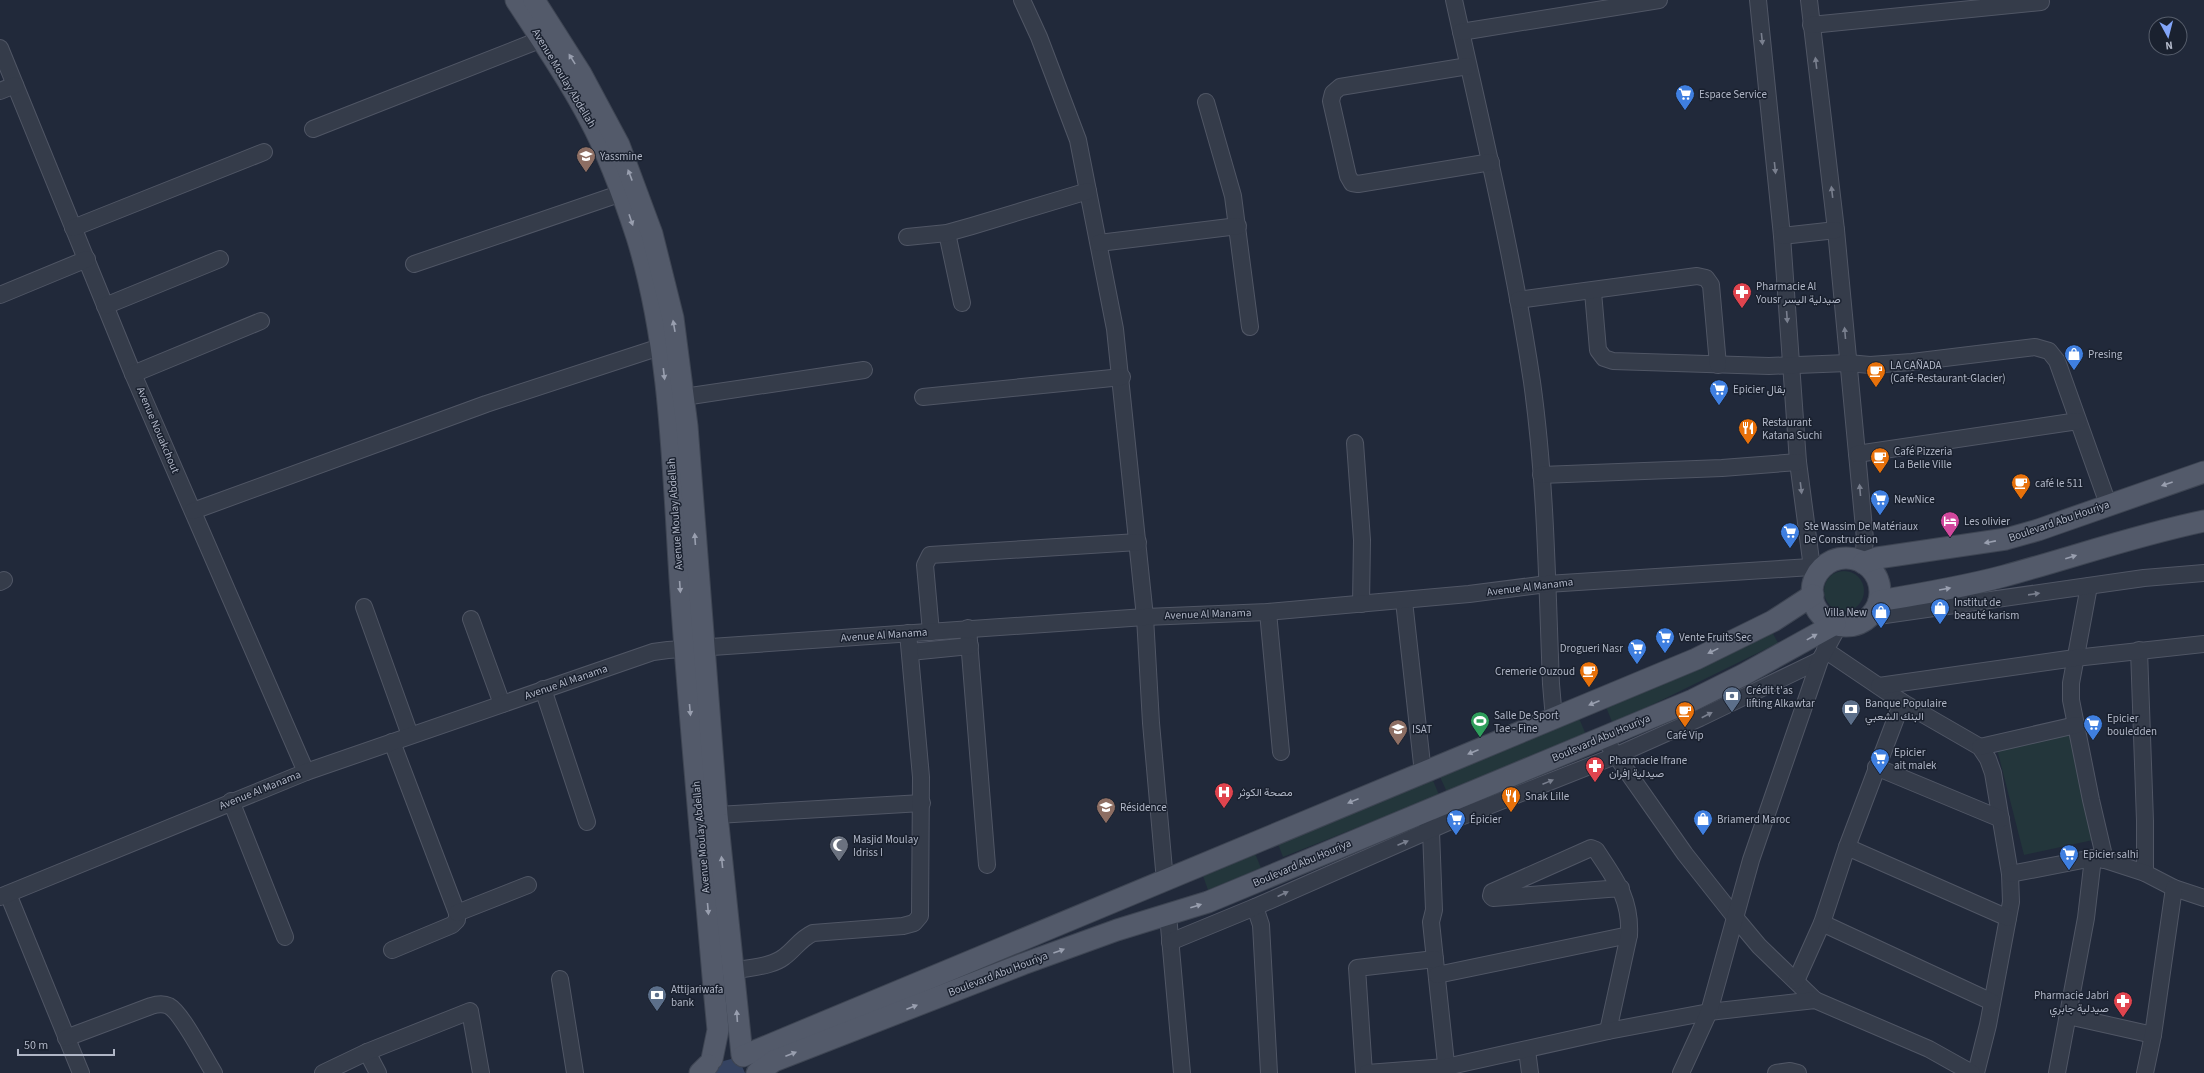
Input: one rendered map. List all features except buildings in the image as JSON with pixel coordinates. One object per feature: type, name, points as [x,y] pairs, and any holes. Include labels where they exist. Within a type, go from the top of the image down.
[{"type":"main road","name":"Avenue Moulay Abdellah","points":[[516,0],[542,39],[590,119],[622,193],[644,265],[660,347],[694,647],[717,815],[734,971],[746,1061]]},
{"type":"main road","name":"Avenue Moulay Abdellah","points":[[534,0],[581,74],[619,145],[652,234],[667,289],[678,343],[684,397],[694,647],[718,1030],[706,1067]]},
{"type":"main road","name":"Boulevard Abu Houriya","points":[[1861,562],[1877,558],[2006,539],[2038,530],[2108,504],[2204,472]]},
{"type":"main road","points":[[1875,608],[1880,589],[1876,578],[1861,562],[1843,559],[1832,562],[1822,569],[1812,582],[1819,613],[1837,625],[1854,625],[1875,608],[2003,576],[2130,538],[2204,521]]},
{"type":"main road","name":"Boulevard Abu Houriya","points":[[746,1061],[1165,881],[1554,719],[1718,648],[1773,621],[1812,582]]},
{"type":"main road","name":"Boulevard Abu Houriya","points":[[757,1073],[774,1061],[1023,964],[1117,930],[1208,902],[1421,824],[1604,738],[1693,700],[1837,625]]},
{"type":"main road","points":[[706,1067],[727,1052],[746,1061]]},
{"type":"street","points":[[1022,0],[1072,120],[1078,140],[1116,329],[1145,617],[1165,881]]},
{"type":"street","points":[[1454,0],[1491,162],[1518,300],[1532,382],[1541,475],[1554,719]]},
{"type":"street","points":[[1462,32],[1659,0]]},
{"type":"street","points":[[1758,0],[1782,236],[1790,367],[1798,462],[1812,582]]},
{"type":"street","points":[[1809,0],[1836,230],[1865,539],[1861,562]]},
{"type":"street","points":[[1811,25],[2041,2]]},
{"type":"street","points":[[313,129],[542,39]]},
{"type":"street","name":"Avenue Nouakchout","points":[[0,48],[105,306],[306,772]]},
{"type":"street","points":[[1468,66],[1340,87],[1333,93],[1330,101],[1348,176],[1352,183],[1358,184],[1491,162]]},
{"type":"street","points":[[0,91],[15,85]]},
{"type":"street","points":[[1206,102],[1233,196],[1250,327]]},
{"type":"street","points":[[73,228],[264,152]]},
{"type":"street","points":[[908,237],[947,233],[1088,191]]},
{"type":"street","points":[[414,264],[622,193]]},
{"type":"street","points":[[1099,243],[1238,226]]},
{"type":"street","points":[[1782,236],[1836,230]]},
{"type":"street","points":[[947,233],[962,303]]},
{"type":"street","points":[[0,295],[87,259]]},
{"type":"street","points":[[105,306],[220,259]]},
{"type":"street","points":[[1518,300],[1592,292],[1697,276],[1706,278],[1711,286],[1718,365]]},
{"type":"street","points":[[1592,292],[1598,350],[1604,358],[1613,361],[1790,367],[1848,363],[1870,365],[1912,362],[2035,347],[2049,351],[2057,361],[2108,504]]},
{"type":"street","points":[[134,374],[261,321]]},
{"type":"street","points":[[193,512],[486,404],[660,347]]},
{"type":"street","points":[[684,397],[864,370]]},
{"type":"street","points":[[923,397],[1122,377]]},
{"type":"street","points":[[1857,454],[2078,421]]},
{"type":"street","points":[[1355,443],[1362,540],[1361,604]]},
{"type":"street","points":[[1541,475],[1669,470],[1798,462]]},
{"type":"street","points":[[931,632],[925,565],[930,555],[1138,542]]},
{"type":"street","points":[[1875,608],[1878,616],[2144,578],[2204,573]]},
{"type":"street","name":"Avenue Al Manama","points":[[4,896],[231,801],[306,772],[653,652],[694,647],[931,632],[968,628],[1145,617],[1268,612],[1404,601],[1547,584],[1812,582]]},
{"type":"street","points":[[2057,1073],[2086,918],[2099,859],[2071,700],[2076,658],[2089,586]]},
{"type":"street","points":[[1404,601],[1423,773]]},
{"type":"street","points":[[364,607],[410,735]]},
{"type":"street","points":[[1268,612],[1281,752]]},
{"type":"street","points":[[471,619],[502,704]]},
{"type":"street","points":[[1681,1073],[1709,1012],[1734,916],[1751,860],[1822,655],[1837,625]]},
{"type":"street","points":[[968,628],[988,865]]},
{"type":"street","points":[[734,971],[776,962],[784,957],[803,937],[812,933],[903,926],[914,923],[920,916],[922,803],[908,633]]},
{"type":"street","points":[[1879,686],[2076,658],[2204,644]]},
{"type":"street","points":[[910,652],[970,646]]},
{"type":"street","points":[[2139,650],[2145,821],[2144,873]]},
{"type":"street","points":[[1822,655],[1879,686],[1902,702],[1980,747],[1988,759],[1993,773],[2010,874],[2011,902],[1992,1002],[1976,1073]]},
{"type":"street","points":[[1170,942],[1255,907],[1421,824],[1615,756],[1700,718],[1822,655]]},
{"type":"street","points":[[543,689],[587,822]]},
{"type":"street","points":[[1796,981],[1822,923],[1846,847],[1902,702]]},
{"type":"street","points":[[1980,747],[2076,726]]},
{"type":"street","points":[[1604,738],[1615,756],[1685,854],[1734,916],[1759,946],[1815,1000],[1929,1049],[1972,1073]]},
{"type":"street","points":[[392,742],[457,913],[457,920],[452,925],[392,950]]},
{"type":"street","points":[[1876,767],[2001,819]]},
{"type":"street","points":[[231,801],[285,937]]},
{"type":"street","points":[[717,815],[922,803]]},
{"type":"street","points":[[1421,824],[1426,912],[1431,922],[1447,1070]]},
{"type":"street","points":[[1846,847],[2008,918]]},
{"type":"street","points":[[1608,1031],[1629,935],[1630,919],[1622,888],[1596,850],[1590,848],[1492,892],[1490,896],[1493,898],[1622,888]]},
{"type":"street","points":[[2010,874],[2099,859],[2144,873],[2174,888],[2204,898]]},
{"type":"street","points":[[457,913],[528,885]]},
{"type":"street","points":[[2145,1073],[2153,1035],[2174,888]]},
{"type":"street","points":[[4,896],[81,1073]]},
{"type":"street","points":[[1255,907],[1261,925],[1269,1073]]},
{"type":"street","points":[[1168,915],[1182,1073]]},
{"type":"street","points":[[1822,923],[1992,1002]]},
{"type":"street","points":[[1629,935],[1436,967],[1357,968],[1366,1073],[1447,1070],[1608,1031],[1709,1012],[1815,1000]]},
{"type":"street","points":[[560,979],[575,1073]]},
{"type":"street","points":[[66,1038],[151,1006],[163,1004],[168,1005],[179,1016],[214,1073]]},
{"type":"street","points":[[323,1073],[367,1052],[470,1011],[480,1073]]},
{"type":"street","points":[[2068,1016],[2153,1035]]},
{"type":"street","points":[[1528,1050],[1530,1073]]},
{"type":"street","points":[[367,1052],[378,1073]]},
{"type":"street","points":[[1776,1073],[1790,1071],[1798,1073]]},
{"type":"green space","points":[[1848,571],[1855,574],[1861,580],[1864,591],[1863,599],[1855,608],[1848,611],[1840,611],[1833,608],[1825,599],[1824,587],[1827,580],[1836,572]]},
{"type":"green space","points":[[1771,630],[1778,643],[1613,724],[1606,707]]},
{"type":"green space","points":[[1579,718],[1586,735],[1447,792],[1439,775]]},
{"type":"green space","points":[[2072,730],[2093,840],[2024,855],[1997,749]]},
{"type":"green space","points":[[1432,778],[1439,795],[1283,857],[1277,841]]},
{"type":"green space","points":[[1254,851],[1261,868],[1208,890],[1202,873]]},
{"type":"water","points":[[731,1059],[741,1064],[745,1073],[714,1073],[720,1062]]},
{"type":"place","name":"Espace Service","points":[[1685,111]]},
{"type":"place","name":"Yassmine","points":[[586,173]]},
{"type":"place","name":"Pharmacie Al Yousr صيدلية اليسر","points":[[1742,309]]},
{"type":"place","name":"Presing","points":[[2074,371]]},
{"type":"place","name":"LA CAÑADA (Café-Restaurant-Glacier)","points":[[1876,388]]},
{"type":"place","name":"Epicier بقال","points":[[1719,406]]},
{"type":"place","name":"Restaurant Katana Suchi","points":[[1748,445]]},
{"type":"place","name":"Café Pizzeria La Belle Ville","points":[[1880,474]]},
{"type":"place","name":"café le 511","points":[[2021,500]]},
{"type":"place","name":"NewNice","points":[[1880,516]]},
{"type":"place","name":"Les olivier","points":[[1950,538]]},
{"type":"place","name":"Ste Wassim De Matériaux De Construction","points":[[1790,549]]},
{"type":"place","name":"Institut de beauté karism","points":[[1940,625]]},
{"type":"place","name":"Villa New","points":[[1881,629]]},
{"type":"place","name":"Vente Fruits Sec","points":[[1665,654]]},
{"type":"place","name":"Drogueri Nasr","points":[[1637,665]]},
{"type":"place","name":"Cremerie Ouzoud","points":[[1589,688]]},
{"type":"place","name":"Crédit t'as lifting Alkawtar","points":[[1732,713]]},
{"type":"place","name":"Banque Populaire البنك الشعبي","points":[[1851,726]]},
{"type":"place","name":"Café Vip","points":[[1685,728]]},
{"type":"place","name":"Salle De Sport Tae - Fine","points":[[1480,738]]},
{"type":"place","name":"Epicier bouledden","points":[[2093,741]]},
{"type":"place","name":"ISAT","points":[[1398,746]]},
{"type":"place","name":"Epicier ait malek","points":[[1880,775]]},
{"type":"place","name":"Pharmacie Ifrane صيدلية إفران","points":[[1595,783]]},
{"type":"place","name":"مصحة الكوثر","points":[[1224,809]]},
{"type":"place","name":"Snak Lille","points":[[1511,813]]},
{"type":"place","name":"Résidence","points":[[1106,824]]},
{"type":"place","name":"Épicier","points":[[1456,836]]},
{"type":"place","name":"Briamerd Maroc","points":[[1703,836]]},
{"type":"place","name":"Masjid Moulay Idriss I","points":[[839,862]]},
{"type":"place","name":"Epicier salhi","points":[[2069,871]]},
{"type":"place","name":"Attijariwafa bank","points":[[657,1012]]},
{"type":"place","name":"Pharmacie Jabri صيدلية جابري","points":[[2123,1018]]}]
